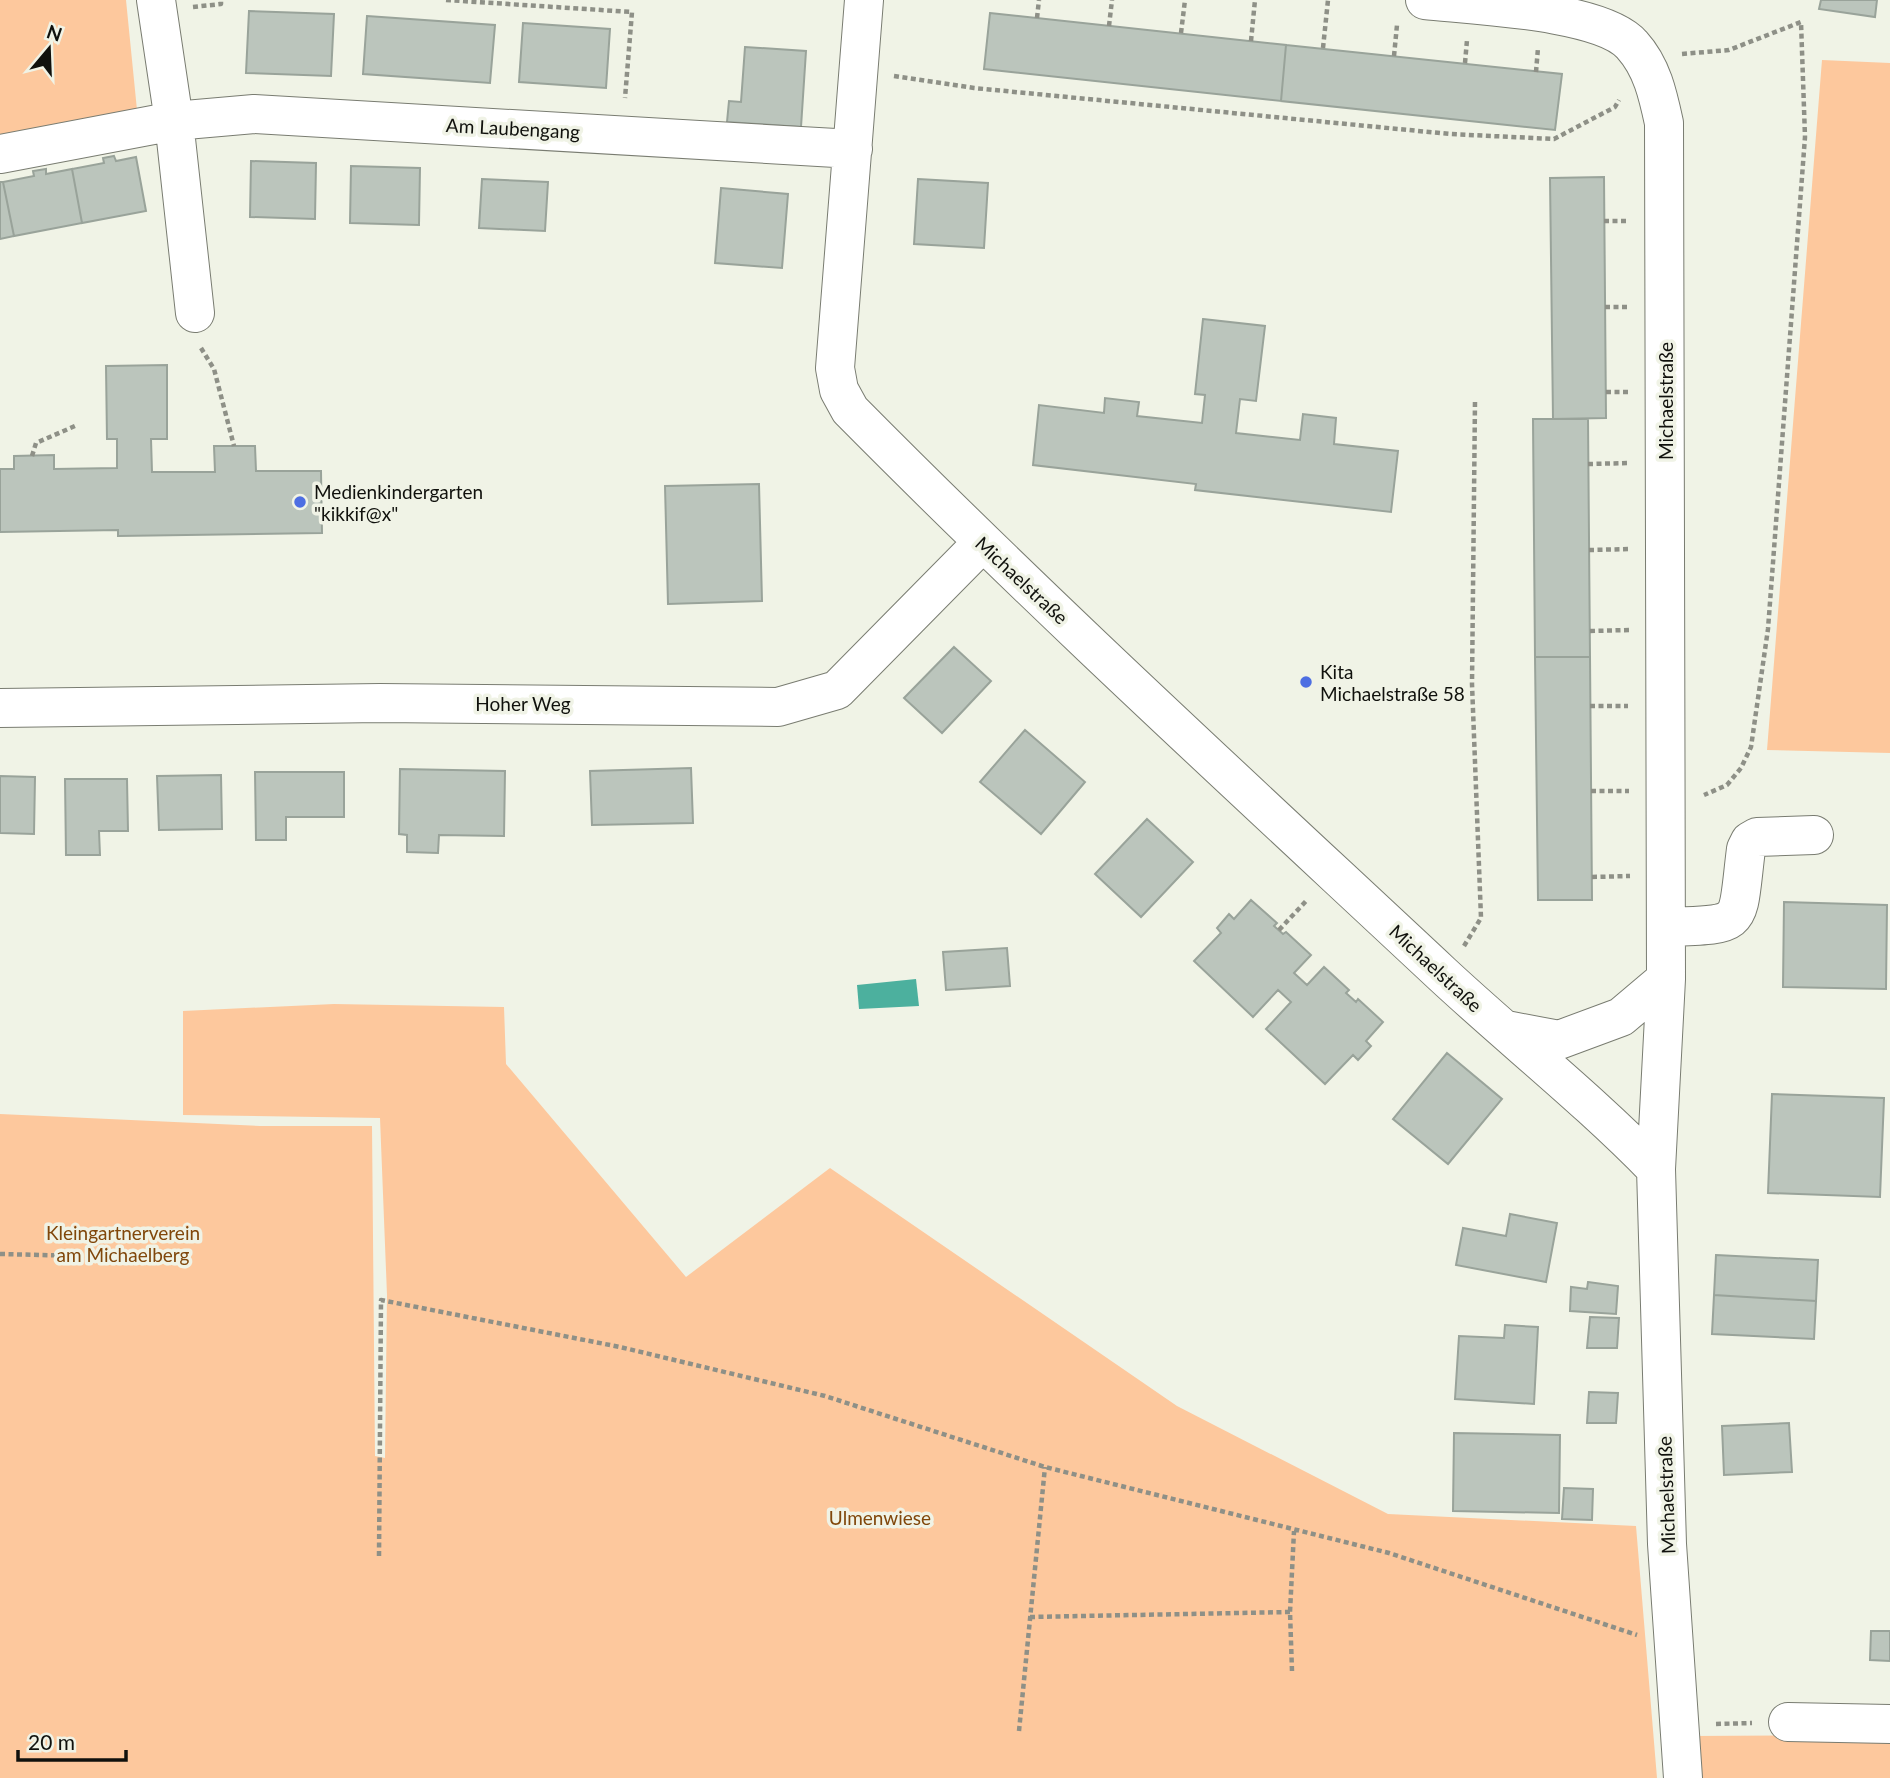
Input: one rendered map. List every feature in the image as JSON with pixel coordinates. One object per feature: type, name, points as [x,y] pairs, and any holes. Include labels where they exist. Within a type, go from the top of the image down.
[{"type":"street","points":[[156,0],[174,121],[197,330]]},
{"type":"street","name":"Michaelstraße","points":[[864,0],[835,368],[839,390],[850,410],[982,543],[1501,1028],[1617,1129],[1656,1169]]},
{"type":"street","name":"Michaelstraße","points":[[1425,0],[1528,10],[1587,23],[1632,44],[1654,80],[1664,123],[1666,979],[1656,1169],[1667,1544],[1683,1778]]},
{"type":"street","name":"Am Laubengang","points":[[0,154],[174,121],[254,114],[853,149]]},
{"type":"street","name":"Hoher Weg","points":[[0,708],[380,703],[778,707],[837,690],[982,543]]},
{"type":"street","points":[[1666,928],[1720,925],[1732,920],[1738,909],[1746,849],[1756,837],[1814,835]]},
{"type":"street","name":"Michaelstraße","points":[[1501,1028],[1533,1037],[1559,1040],[1621,1017],[1666,979]]},
{"type":"street","points":[[1788,1722],[1890,1724]]},
{"type":"path","points":[[446,0],[632,12],[625,98]]},
{"type":"path","points":[[1037,18],[1039,0]]},
{"type":"path","points":[[1109,26],[1112,0]]},
{"type":"path","points":[[1181,33],[1185,0]]},
{"type":"path","points":[[1251,41],[1255,0]]},
{"type":"path","points":[[1323,48],[1328,0]]},
{"type":"path","points":[[1667,791],[1703,795],[1727,785],[1741,768],[1751,747],[1769,615],[1805,137],[1801,22],[1729,50]]},
{"type":"path","points":[[859,70],[988,90],[1450,134],[1554,139],[1615,107],[1640,58]]},
{"type":"path","points":[[197,330],[214,369],[234,446]]},
{"type":"path","points":[[1446,977],[1481,918],[1472,684],[1475,401]]},
{"type":"path","points":[[32,456],[36,443],[75,426]]},
{"type":"path","points":[[0,1254],[164,1258]]},
{"type":"path","points":[[379,1556],[381,1300],[620,1347],[825,1396],[1045,1467],[1389,1553],[1674,1647]]},
{"type":"path","points":[[1019,1731],[1045,1467]]},
{"type":"path","points":[[1293,1671],[1290,1612],[1294,1531]]},
{"type":"path","points":[[1030,1617],[1290,1612]]},
{"type":"path","points":[[1679,1726],[1788,1722]]},
{"type":"green space","points":[[0,0],[126,0],[137,110],[0,137]]},
{"type":"green space","points":[[1822,60],[1890,63],[1890,753],[1767,750]]},
{"type":"green space","name":"Ulmenwiese","points":[[334,1004],[504,1007],[506,1064],[686,1277],[830,1168],[1177,1406],[1388,1514],[1636,1526],[1657,1778],[0,1778],[0,1114],[260,1126],[372,1126],[375,1456],[385,1458],[387,1295],[380,1118],[183,1115],[183,1011]]},
{"type":"green space","points":[[1890,1735],[1890,1778],[1696,1778],[1692,1736]]},
{"type":"water","points":[[916,979],[919,1006],[859,1009],[857,985]]},
{"type":"building","points":[[1821,0],[1877,0],[1875,17],[1819,9]]},
{"type":"building","points":[[249,11],[334,14],[331,76],[246,73]]},
{"type":"building","points":[[990,13],[1286,45],[1281,101],[984,69]]},
{"type":"building","points":[[367,16],[495,25],[490,83],[363,74]]},
{"type":"building","points":[[523,23],[610,29],[606,88],[519,82]]},
{"type":"building","points":[[1286,45],[1562,74],[1555,130],[1281,101]]},
{"type":"building","points":[[745,47],[806,51],[801,127],[727,122],[729,101],[741,102]]},
{"type":"building","points":[[114,156],[116,161],[136,157],[146,211],[82,223],[72,169],[104,163],[103,158]]},
{"type":"building","points":[[251,161],[316,163],[315,219],[250,217]]},
{"type":"building","points":[[351,166],[420,168],[419,225],[350,223]]},
{"type":"building","points":[[46,169],[46,174],[72,169],[82,223],[14,236],[3,182],[34,176],[33,171]]},
{"type":"building","points":[[1604,177],[1606,418],[1553,419],[1550,178]]},
{"type":"building","points":[[482,179],[548,182],[545,231],[479,228]]},
{"type":"building","points":[[918,179],[988,183],[984,248],[914,244]]},
{"type":"building","points":[[0,182],[3,182],[14,236],[0,239]]},
{"type":"building","points":[[721,188],[788,194],[782,268],[715,263]]},
{"type":"building","points":[[1203,319],[1265,326],[1256,401],[1240,399],[1236,433],[1300,440],[1303,414],[1336,418],[1334,444],[1398,451],[1391,512],[1195,490],[1196,484],[1033,465],[1039,405],[1104,413],[1105,398],[1139,402],[1137,416],[1202,423],[1205,395],[1195,394]]},
{"type":"building","points":[[167,365],[167,439],[151,439],[152,472],[215,472],[214,446],[255,446],[256,471],[321,471],[322,533],[118,536],[118,530],[0,532],[0,469],[14,469],[14,456],[54,455],[54,469],[117,468],[117,439],[107,439],[106,366]]},
{"type":"building","points":[[1533,419],[1588,419],[1590,657],[1535,657]]},
{"type":"building","points":[[759,484],[762,601],[668,604],[665,486]]},
{"type":"building","points":[[954,647],[991,681],[942,733],[904,698]]},
{"type":"building","points":[[1535,657],[1590,657],[1592,900],[1538,900]]},
{"type":"building","points":[[1025,730],[1085,782],[1041,834],[980,782]]},
{"type":"building","points":[[691,768],[693,823],[592,825],[590,771]]},
{"type":"building","points":[[400,769],[505,771],[504,836],[439,835],[438,853],[407,852],[407,835],[399,834]]},
{"type":"building","points":[[255,772],[344,772],[344,817],[286,817],[286,840],[256,840]]},
{"type":"building","points":[[221,775],[222,829],[159,830],[157,776]]},
{"type":"building","points":[[0,776],[35,777],[34,834],[0,833]]},
{"type":"building","points":[[65,779],[127,779],[128,831],[99,831],[100,855],[66,855]]},
{"type":"building","points":[[1147,819],[1193,862],[1141,917],[1095,874]]},
{"type":"building","points":[[1251,900],[1277,923],[1274,926],[1283,934],[1286,932],[1311,955],[1294,973],[1307,985],[1324,967],[1349,990],[1346,993],[1356,1002],[1358,999],[1383,1022],[1366,1041],[1371,1046],[1358,1060],[1353,1055],[1325,1084],[1266,1029],[1291,1002],[1278,990],[1253,1017],[1194,961],[1221,933],[1217,928],[1229,914],[1234,919]]},
{"type":"building","points":[[1784,902],[1887,905],[1886,989],[1783,987]]},
{"type":"building","points":[[1007,948],[1010,986],[946,990],[943,952]]},
{"type":"building","points":[[1447,1053],[1502,1099],[1448,1164],[1393,1119]]},
{"type":"building","points":[[1772,1094],[1884,1098],[1880,1197],[1768,1193]]},
{"type":"building","points":[[1510,1214],[1557,1223],[1546,1282],[1456,1265],[1463,1228],[1506,1236]]},
{"type":"building","points":[[1716,1255],[1818,1260],[1816,1301],[1714,1295]]},
{"type":"building","points":[[1588,1282],[1618,1286],[1616,1314],[1570,1311],[1571,1287],[1587,1289]]},
{"type":"building","points":[[1714,1295],[1816,1301],[1814,1339],[1712,1334]]},
{"type":"building","points":[[1590,1317],[1619,1318],[1617,1348],[1587,1348]]},
{"type":"building","points":[[1505,1325],[1538,1327],[1534,1404],[1455,1399],[1459,1336],[1504,1338]]},
{"type":"building","points":[[1589,1392],[1618,1393],[1616,1423],[1587,1423]]},
{"type":"building","points":[[1789,1423],[1792,1472],[1724,1475],[1722,1426]]},
{"type":"building","points":[[1454,1433],[1560,1435],[1559,1513],[1453,1511]]},
{"type":"building","points":[[1564,1488],[1593,1489],[1592,1520],[1562,1519]]},
{"type":"building","points":[[1871,1631],[1890,1631],[1890,1661],[1870,1660]]},
{"type":"place","name":"Medienkindergarten \"kikkif@x\"","points":[[300,502]]},
{"type":"place","name":"Kita Michaelstraße 58","points":[[1306,682]]},
{"type":"park label","name":"Kleingartnerverein am Michaelberg","points":[[123,1243]]}]
